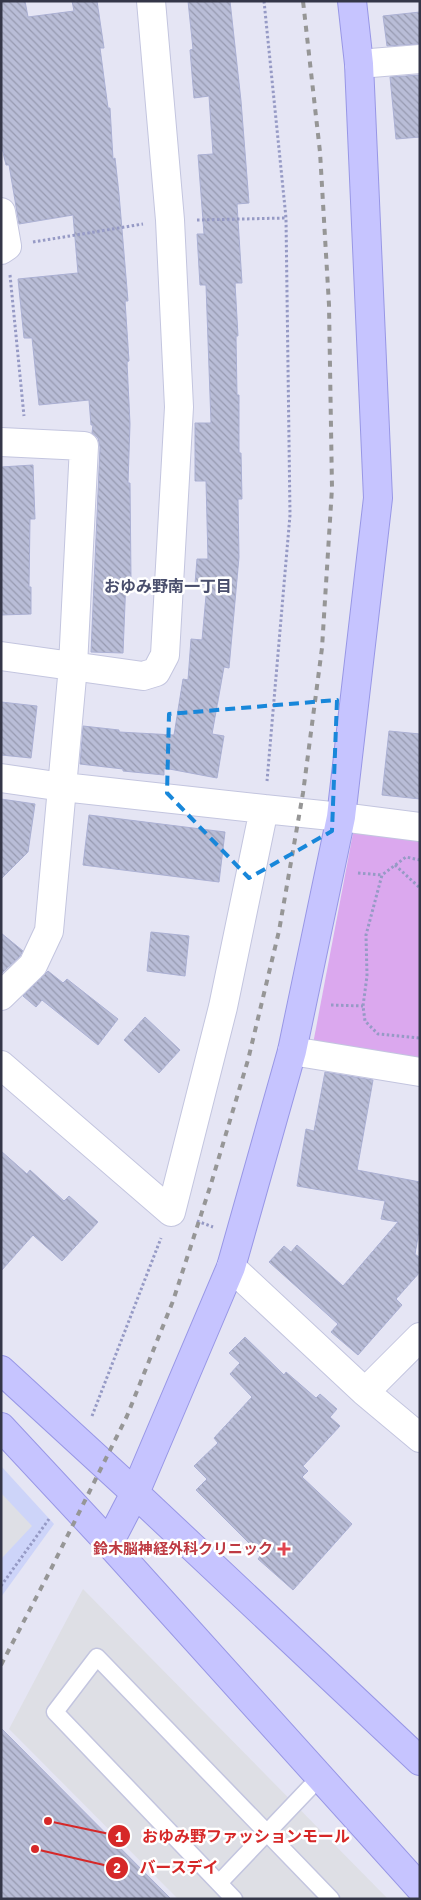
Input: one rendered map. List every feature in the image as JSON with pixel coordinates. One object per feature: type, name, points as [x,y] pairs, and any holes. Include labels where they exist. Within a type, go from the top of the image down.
[{"type":"street","points":[[1,656],[143,676],[156,672],[165,655],[179,407],[170,220],[151,1]]},
{"type":"street","points":[[110,1543],[135,1493],[231,1267],[292,1051],[341,816],[378,498],[359,64],[352,1]]},
{"type":"street","points":[[359,64],[420,59]]},
{"type":"street","points":[[1,212],[4,248]]},
{"type":"street","points":[[1,996],[33,965],[49,931],[73,666],[84,446],[14,443]]},
{"type":"street","points":[[1,778],[63,787],[420,826]]},
{"type":"street","points":[[1,1065],[171,1212],[224,1006],[264,809]]},
{"type":"street","points":[[292,1051],[420,1072]]},
{"type":"street","points":[[231,1267],[365,1392],[420,1438]]},
{"type":"street","points":[[365,1392],[420,1337]]},
{"type":"street","points":[[1,1370],[420,1761]]},
{"type":"street","points":[[1,1426],[110,1543],[319,1778],[420,1888]]},
{"type":"lane","points":[[234,1899],[55,1712],[97,1657],[331,1899]]},
{"type":"lane","points":[[219,1883],[319,1778]]},
{"type":"path","points":[[264,1],[286,218],[290,515],[264,809]]},
{"type":"path","points":[[14,443],[4,248],[170,220],[286,218]]},
{"type":"path","points":[[420,860],[406,857],[382,876],[366,935],[367,976],[363,1006],[365,1020],[378,1034],[420,1038]]},
{"type":"path","points":[[395,865],[420,888]]},
{"type":"path","points":[[82,1445],[171,1212],[240,1237]]},
{"type":"path","points":[[1,1586],[65,1496]]},
{"type":"highlighted area","points":[[337,700],[332,831],[249,878],[167,793],[169,714]]},
{"type":"shaded area","points":[[354,828],[420,836],[420,1060],[313,1044]]},
{"type":"shaded area","points":[[1,1466],[54,1524],[1,1597]]},
{"type":"shaded area","points":[[1,1493],[32,1526],[1,1559]]},
{"type":"shaded area","points":[[83,1589],[388,1899],[178,1899],[9,1729]]},
{"type":"building","points":[[1,1],[25,1],[28,17],[74,11],[72,1],[97,1],[104,48],[100,48],[108,108],[110,108],[113,159],[115,158],[119,194],[128,301],[125,301],[129,361],[127,362],[130,424],[128,483],[130,483],[131,579],[126,579],[123,653],[91,652],[100,447],[98,438],[92,433],[93,425],[91,425],[89,400],[39,405],[32,338],[24,338],[18,279],[78,273],[73,215],[19,224],[9,165],[6,165],[1,144]]},
{"type":"building","points":[[188,1],[230,1],[241,101],[249,203],[237,204],[242,283],[235,283],[238,336],[236,336],[237,395],[239,395],[239,453],[241,453],[242,499],[238,499],[239,557],[229,668],[224,667],[212,734],[224,736],[217,778],[164,768],[164,775],[80,764],[83,726],[119,730],[119,732],[174,735],[183,679],[188,680],[191,639],[202,640],[207,585],[195,584],[197,559],[208,559],[206,481],[195,481],[195,423],[211,423],[206,285],[200,285],[197,234],[204,234],[198,155],[213,154],[209,96],[194,98],[190,50],[193,49]]},
{"type":"building","points":[[420,12],[420,44],[387,46],[383,16]]},
{"type":"building","points":[[420,75],[420,137],[396,139],[390,77]]},
{"type":"building","points":[[33,465],[35,519],[30,519],[29,587],[31,587],[31,614],[1,615],[1,467]]},
{"type":"building","points":[[1,702],[37,706],[31,758],[1,755]]},
{"type":"building","points":[[389,731],[420,734],[420,799],[382,795]]},
{"type":"building","points":[[1,799],[35,804],[28,852],[1,879]]},
{"type":"building","points":[[89,815],[225,832],[219,882],[83,865]]},
{"type":"building","points":[[151,932],[189,936],[185,976],[147,971]]},
{"type":"building","points":[[1,933],[23,951],[1,974]]},
{"type":"building","points":[[48,971],[63,983],[67,979],[118,1019],[98,1045],[42,1000],[36,1007],[23,996]]},
{"type":"building","points":[[145,1017],[180,1050],[159,1073],[124,1040]]},
{"type":"building","points":[[325,1072],[373,1080],[357,1170],[420,1182],[420,1226],[415,1254],[420,1258],[420,1272],[396,1299],[402,1305],[358,1355],[331,1332],[338,1324],[269,1262],[284,1246],[291,1252],[297,1245],[343,1286],[398,1222],[381,1219],[385,1201],[297,1186],[306,1129],[314,1131]]},
{"type":"building","points":[[1,1151],[27,1174],[30,1170],[64,1201],[69,1196],[98,1222],[62,1261],[33,1235],[1,1271]]},
{"type":"building","points":[[245,1337],[284,1375],[286,1372],[316,1398],[320,1394],[337,1409],[330,1417],[340,1426],[303,1466],[308,1471],[302,1477],[352,1524],[293,1590],[258,1559],[261,1555],[196,1490],[207,1479],[194,1466],[218,1443],[214,1438],[252,1397],[230,1374],[240,1363],[229,1353]]},
{"type":"building","points":[[1,1728],[171,1899],[1,1899]]},
{"type":"railway","points":[[1,1665],[127,1416],[173,1301],[211,1184],[248,1060],[279,931],[303,793],[322,648],[332,488],[329,305],[320,152],[303,1]]},
{"type":"place","name":"鈴木脳神経外科クリニック","points":[[284,1549]]},
{"type":"place","name":"おゆみ野ファッションモール","points":[[48,1821]]},
{"type":"place","name":"バースデイ","points":[[35,1849]]},
{"type":"district","name":"おゆみ野南一丁目","points":[[168,587]]}]
